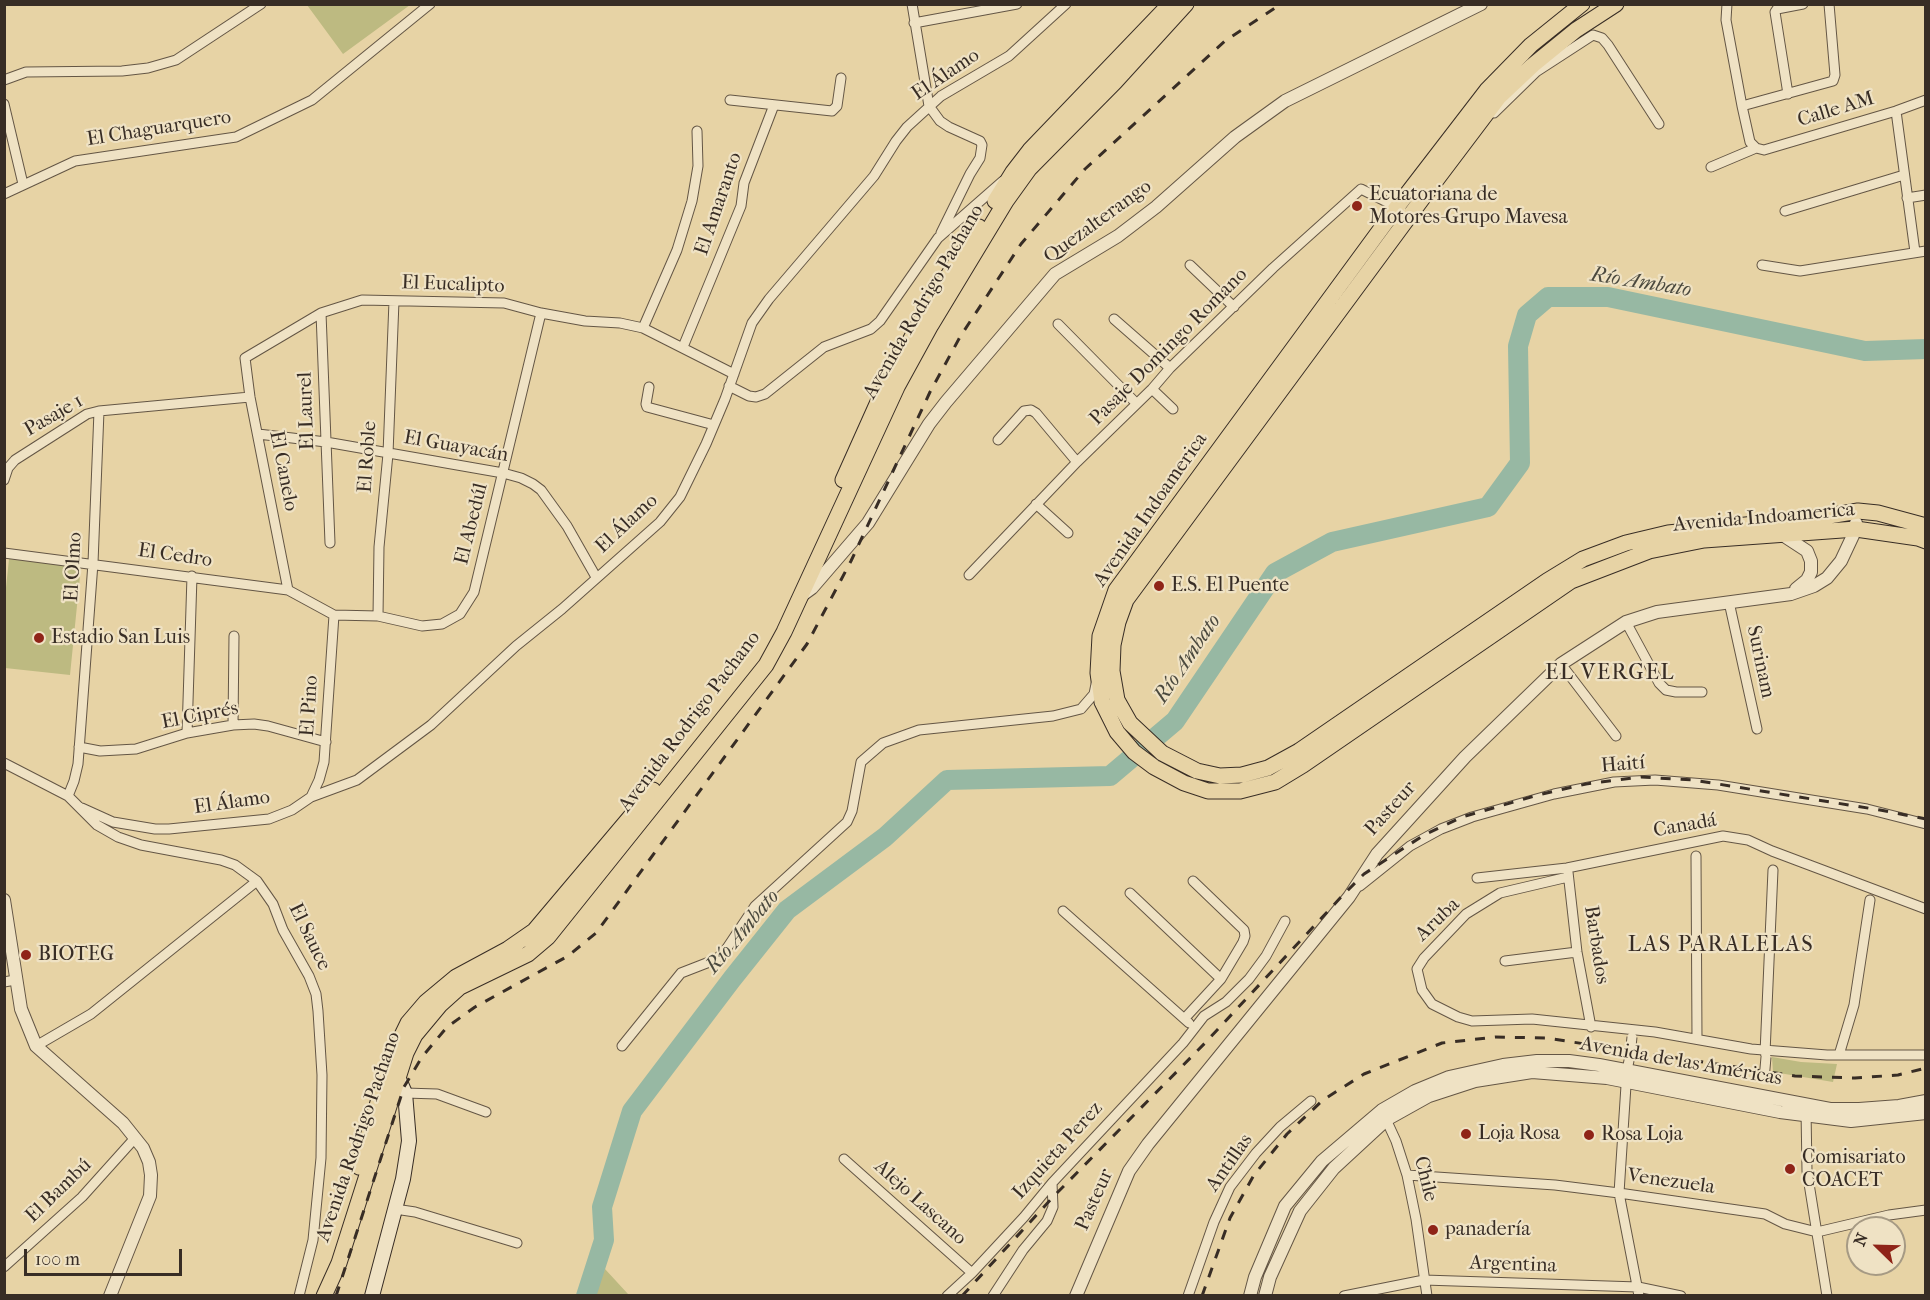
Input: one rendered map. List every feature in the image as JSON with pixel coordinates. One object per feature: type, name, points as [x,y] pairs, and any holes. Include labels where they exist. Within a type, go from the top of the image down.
[{"type":"main road","name":"Avenida Rodrigo Pachano","points":[[324,1296],[339,1263],[403,1032],[426,1002],[456,977],[508,949],[534,931],[743,680],[772,633],[888,383],[928,307],[1013,172],[1030,150],[1170,4]]},
{"type":"main road","name":"Avenida Rodrigo Pachano","points":[[315,1296],[334,1248],[392,1076],[415,1035],[440,1005],[460,987],[528,954],[548,937],[765,664],[784,632],[897,387],[931,325],[1006,201],[1029,170],[1115,82],[1186,4]]},
{"type":"main road","name":"Avenida Indoamerica","points":[[1110,701],[1113,645],[1126,600],[1487,90],[1531,45],[1582,4]]},
{"type":"main road","name":"Avenida Indoamerica","points":[[1616,4],[1576,30],[1499,97],[1449,163],[1404,210],[1116,590],[1100,636],[1098,673],[1110,701],[1117,732],[1134,752],[1154,767],[1184,783],[1208,791],[1240,791],[1275,782],[1301,758],[1547,581],[1583,559],[1626,543],[1668,533],[1858,511],[1878,513],[1924,525]]},
{"type":"main road","name":"Avenida Indoamerica","points":[[1301,758],[1571,580],[1649,550],[1704,540],[1856,529],[1926,541]]},
{"type":"main road","points":[[372,1296],[403,1179],[409,1141],[405,1093],[392,1076]]},
{"type":"street","points":[[4,80],[26,72],[148,68],[176,60],[261,4]]},
{"type":"street","name":"El Chaguarquero","points":[[4,194],[75,161],[236,137],[312,100],[430,4]]},
{"type":"street","points":[[729,386],[749,396],[756,397],[765,394],[825,347],[871,329],[880,321],[938,238],[980,158],[982,145],[980,141],[940,121],[929,106],[912,4]]},
{"type":"street","points":[[914,23],[1017,4]]},
{"type":"street","name":"El Álamo","points":[[82,808],[124,825],[170,829],[269,819],[292,810],[310,797],[357,780],[431,725],[516,646],[562,609],[660,522],[680,496],[714,425],[747,333],[758,313],[874,176],[907,127],[941,96],[1009,56],[1066,4]]},
{"type":"street","name":"Quezalterango","points":[[800,596],[812,588],[868,523],[929,424],[1055,274],[1118,236],[1156,207],[1235,137],[1285,101],[1481,4]]},
{"type":"street","points":[[1727,4],[1726,20],[1742,106],[1750,142],[1756,148]]},
{"type":"street","points":[[1788,94],[1775,12],[1777,9],[1803,4]]},
{"type":"street","points":[[1742,106],[1835,79],[1829,4]]},
{"type":"street","points":[[1449,163],[1458,160],[1494,114],[1536,72],[1593,35],[1602,38],[1608,45],[1659,124]]},
{"type":"street","points":[[730,100],[832,111],[837,106],[841,78]]},
{"type":"street","name":"Calle AM","points":[[1711,167],[1756,148],[1764,150],[1926,100]]},
{"type":"street","points":[[4,104],[23,184]]},
{"type":"street","name":"El Amaranto","points":[[682,347],[741,206],[744,183],[774,105]]},
{"type":"street","points":[[1896,111],[1915,252]]},
{"type":"street","points":[[643,328],[677,250],[692,201],[698,166],[697,131]]},
{"type":"street","points":[[938,238],[1013,172]]},
{"type":"street","points":[[1785,211],[1904,175]]},
{"type":"street","name":"Pasaje Domingo Romano","points":[[969,575],[1170,368],[1273,268],[1361,189],[1404,210]]},
{"type":"street","points":[[1907,198],[1926,195]]},
{"type":"street","points":[[1762,265],[1800,271],[1926,251]]},
{"type":"street","points":[[1190,265],[1234,308]]},
{"type":"street","name":"El Eucalipto","points":[[245,358],[321,313],[362,300],[504,303],[585,321],[620,323],[643,328],[734,374]]},
{"type":"street","name":"El Roble","points":[[378,616],[379,547],[388,454],[394,301]]},
{"type":"street","name":"El Laurel","points":[[321,313],[330,543]]},
{"type":"street","name":"El Abedúl","points":[[334,615],[378,616],[422,626],[442,624],[460,614],[474,592],[541,313]]},
{"type":"street","points":[[1113,319],[1170,368]]},
{"type":"street","points":[[1058,324],[1136,403]]},
{"type":"street","name":"El Canelo","points":[[245,358],[250,397],[288,590]]},
{"type":"street","points":[[649,387],[647,407],[714,425]]},
{"type":"street","points":[[1152,389],[1173,409]]},
{"type":"street","name":"Pasaje 1","points":[[4,480],[8,468],[15,460],[87,414],[250,397]]},
{"type":"street","points":[[998,441],[1024,411],[1031,410],[1077,462]]},
{"type":"street","name":"El Olmo","points":[[68,796],[76,775],[79,747],[93,563],[99,411]]},
{"type":"street","name":"El Guayacán","points":[[258,434],[326,442],[521,478],[541,490],[567,526],[596,577]]},
{"type":"street","points":[[1036,504],[1068,533]]},
{"type":"street","name":"Pasteur","points":[[1076,1296],[1129,1171],[1148,1144],[1349,897],[1377,854],[1465,757],[1561,664],[1626,622],[1657,612],[1791,594],[1814,586],[1827,578],[1841,561],[1856,529],[1858,511]]},
{"type":"street","points":[[1781,534],[1806,551],[1811,561],[1811,572],[1807,580],[1791,594]]},
{"type":"street","name":"El Cedro","points":[[4,553],[288,590],[334,615]]},
{"type":"street","points":[[187,734],[192,576]]},
{"type":"street","name":"Surinam","points":[[1729,602],[1756,729]]},
{"type":"street","name":"El Pino","points":[[310,797],[319,780],[326,742],[334,615]]},
{"type":"street","points":[[1626,622],[1659,683],[1666,690],[1702,692]]},
{"type":"street","points":[[233,725],[234,636]]},
{"type":"street","points":[[1561,664],[1616,736]]},
{"type":"street","points":[[622,1046],[681,972],[717,959],[755,906],[848,822],[861,762],[883,743],[919,730],[1053,716],[1081,709],[1094,694],[1098,673]]},
{"type":"street","name":"El Ciprés","points":[[79,747],[100,751],[136,749],[187,734],[233,725],[267,726],[326,742]]},
{"type":"street","name":"El Sauce","points":[[4,763],[68,796],[97,825],[118,837],[141,845],[220,860],[241,869],[257,881],[273,904],[283,930],[309,976],[316,994],[318,1011],[322,1075],[321,1158],[313,1240],[299,1296]]},
{"type":"street","name":"Haití","points":[[1349,897],[1366,880],[1410,846],[1441,829],[1472,817],[1554,794],[1614,782],[1656,780],[1718,785],[1867,808],[1926,824]]},
{"type":"street","name":"Canadá","points":[[1477,878],[1568,872],[1723,836],[1748,840],[1926,909]]},
{"type":"street","points":[[1696,856],[1697,1039]]},
{"type":"street","points":[[1761,1096],[1764,1080],[1773,870]]},
{"type":"street","name":"Barbados","points":[[1568,872],[1577,952],[1591,1027]]},
{"type":"street","name":"Aruba","points":[[1568,872],[1500,893],[1466,914],[1424,958],[1417,969],[1419,981],[1432,1004],[1458,1017],[1472,1021],[1532,1019],[1591,1027]]},
{"type":"street","points":[[36,1046],[92,1014],[257,881]]},
{"type":"street","points":[[1185,1018],[1221,979],[1245,936],[1244,930],[1193,881]]},
{"type":"street","points":[[1130,893],[1221,979]]},
{"type":"street","points":[[4,900],[10,981],[36,1046],[123,1123],[143,1148],[149,1162],[150,1196],[110,1296]]},
{"type":"street","points":[[1839,1056],[1858,988],[1870,900]]},
{"type":"street","points":[[1063,911],[1185,1018],[1194,1029]]},
{"type":"street","name":"Izquieta Perez","points":[[947,1296],[972,1273],[1052,1183],[1183,1043],[1204,1016],[1226,1002],[1249,979],[1266,956],[1285,921]]},
{"type":"street","points":[[1505,961],[1577,952]]},
{"type":"street","points":[[1591,1027],[1697,1039],[1765,1053],[1839,1056],[1926,1055]]},
{"type":"street","points":[[1632,1033],[1619,1193],[1639,1291]]},
{"type":"street","name":"Avenida de las Américas","points":[[1250,1296],[1255,1277],[1285,1206],[1322,1161],[1384,1115],[1429,1096],[1475,1081],[1532,1072],[1607,1078],[1627,1076],[1761,1096],[1806,1110],[1899,1106],[1926,1101]]},
{"type":"street","name":"Avenida de las Américas","points":[[1627,1076],[1806,1110],[1851,1121],[1926,1113]]},
{"type":"street","points":[[405,1093],[437,1094],[486,1112]]},
{"type":"street","name":"Antillas","points":[[1188,1296],[1214,1222],[1230,1187],[1272,1136],[1311,1101]]},
{"type":"street","points":[[1806,1110],[1807,1170],[1827,1296]]},
{"type":"street","name":"Avenida de las Américas","points":[[1265,1296],[1270,1277],[1300,1211],[1334,1168],[1384,1115]]},
{"type":"street","name":"Chile","points":[[1384,1115],[1396,1141],[1407,1175],[1427,1296]]},
{"type":"street","name":"El Bambú","points":[[4,1267],[82,1197],[135,1138]]},
{"type":"street","name":"Alejo Lascano","points":[[844,1159],[972,1273]]},
{"type":"street","name":"Venezuela","points":[[1407,1175],[1555,1185],[1619,1193],[1765,1214],[1785,1224],[1817,1232],[1889,1215],[1926,1210]]},
{"type":"street","points":[[993,1296],[1023,1250],[1047,1221],[1053,1207],[1052,1183]]},
{"type":"street","points":[[394,1209],[416,1212],[517,1243]]},
{"type":"street","name":"Argentina","points":[[1344,1296],[1424,1280],[1639,1291],[1682,1296]]},
{"type":"shaded area","points":[[307,5],[410,5],[343,54]]},
{"type":"shaded area","name":"Estadio San Luis","points":[[9,559],[81,566],[70,675],[5,668],[4,607]]},
{"type":"shaded area","points":[[1772,1057],[1801,1062],[1837,1064],[1833,1082],[1773,1072]]},
{"type":"shaded area","points":[[605,1269],[628,1294],[628,1295],[593,1295]]},
{"type":"waterway","name":"Río Ambato","points":[[586,1296],[604,1240],[602,1207],[632,1111],[787,910],[885,837],[947,780],[1110,776],[1175,721],[1275,573],[1332,542],[1488,507],[1520,463],[1518,346],[1527,315],[1548,297],[1608,297],[1865,351],[1926,349]]},
{"type":"railway","points":[[336,1296],[404,1087],[422,1057],[447,1027],[475,1007],[568,956],[596,933],[807,644],[851,561],[930,392],[960,337],[1021,244],[1085,169],[1225,41],[1281,4]]},
{"type":"railway","points":[[962,1296],[1054,1196],[1205,1043],[1364,874],[1424,835],[1462,817],[1538,795],[1586,784],[1641,777],[1693,780],[1926,819]]},
{"type":"railway","points":[[1202,1296],[1230,1218],[1254,1175],[1287,1134],[1323,1100],[1364,1074],[1442,1043],[1495,1037],[1546,1038],[1795,1076],[1855,1078],[1898,1075],[1926,1068]]},
{"type":"place","name":"Ecuatoriana de Motores-Grupo Mavesa","points":[[1357,206]]},
{"type":"place","name":"E.S. El Puente","points":[[1159,586]]},
{"type":"place","name":"Estadio San Luis","points":[[39,638]]},
{"type":"place","name":"BIOTEG","points":[[26,955]]},
{"type":"place","name":"Loja Rosa","points":[[1466,1134]]},
{"type":"place","name":"Rosa Loja","points":[[1589,1135]]},
{"type":"place","name":"Comisariato COACET","points":[[1790,1169]]},
{"type":"place","name":"panadería","points":[[1433,1230]]},
{"type":"district","name":"EL VERGEL","points":[[1610,674]]},
{"type":"district","name":"LAS PARALELAS","points":[[1721,946]]}]
